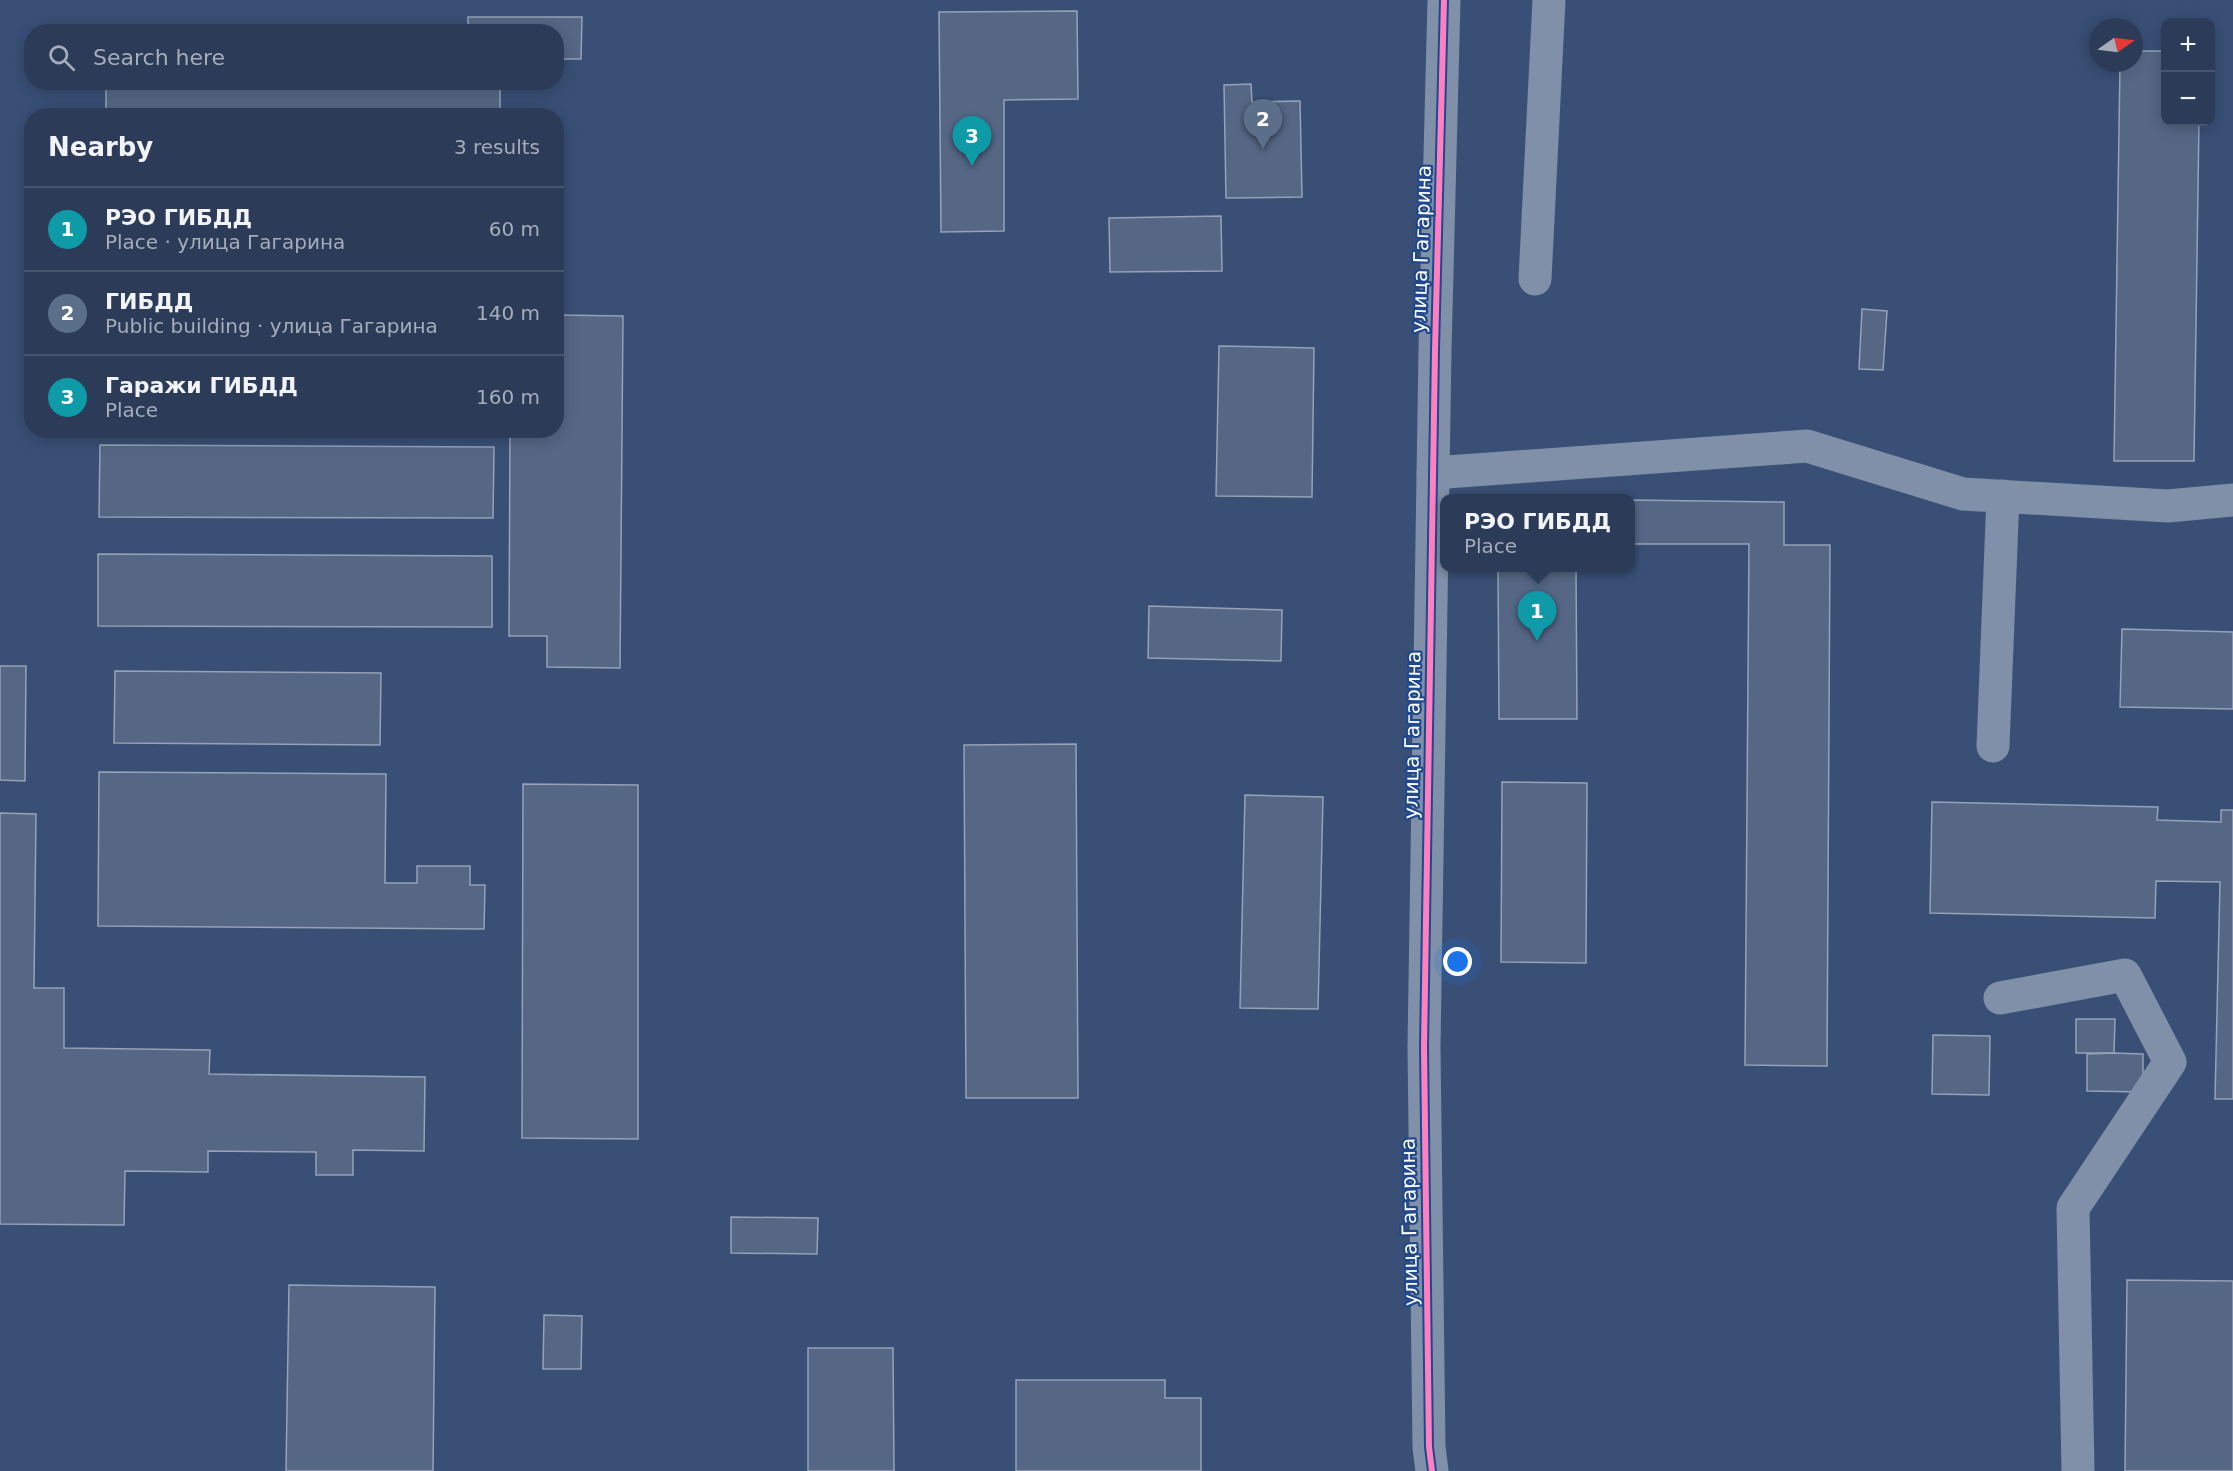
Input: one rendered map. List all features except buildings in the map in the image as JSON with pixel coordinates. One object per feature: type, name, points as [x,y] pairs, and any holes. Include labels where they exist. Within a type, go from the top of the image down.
[{"type":"street","name":"улица Гагарина","points":[[1432,1471],[1428,1423],[1424,1047],[1433,473],[1444,0]]},
{"type":"street","points":[[1535,279],[1549,0]]},
{"type":"street","points":[[1433,473],[1807,446],[1963,494],[2168,506],[2233,500]]},
{"type":"street","points":[[1993,746],[2003,496]]},
{"type":"street","points":[[2000,998],[2125,975],[2170,1062],[2073,1208],[2078,1471]]},
{"type":"cycle path","points":[[1432,1471],[1429,1447],[1424,1047],[1435,350],[1444,0]]},
{"type":"place","name":"ГИБДД","points":[[1263,149]]},
{"type":"place","name":"Гаражи ГИБДД","points":[[972,166]]},
{"type":"place","name":"РЭО ГИБДД","points":[[1537,641]]}]
